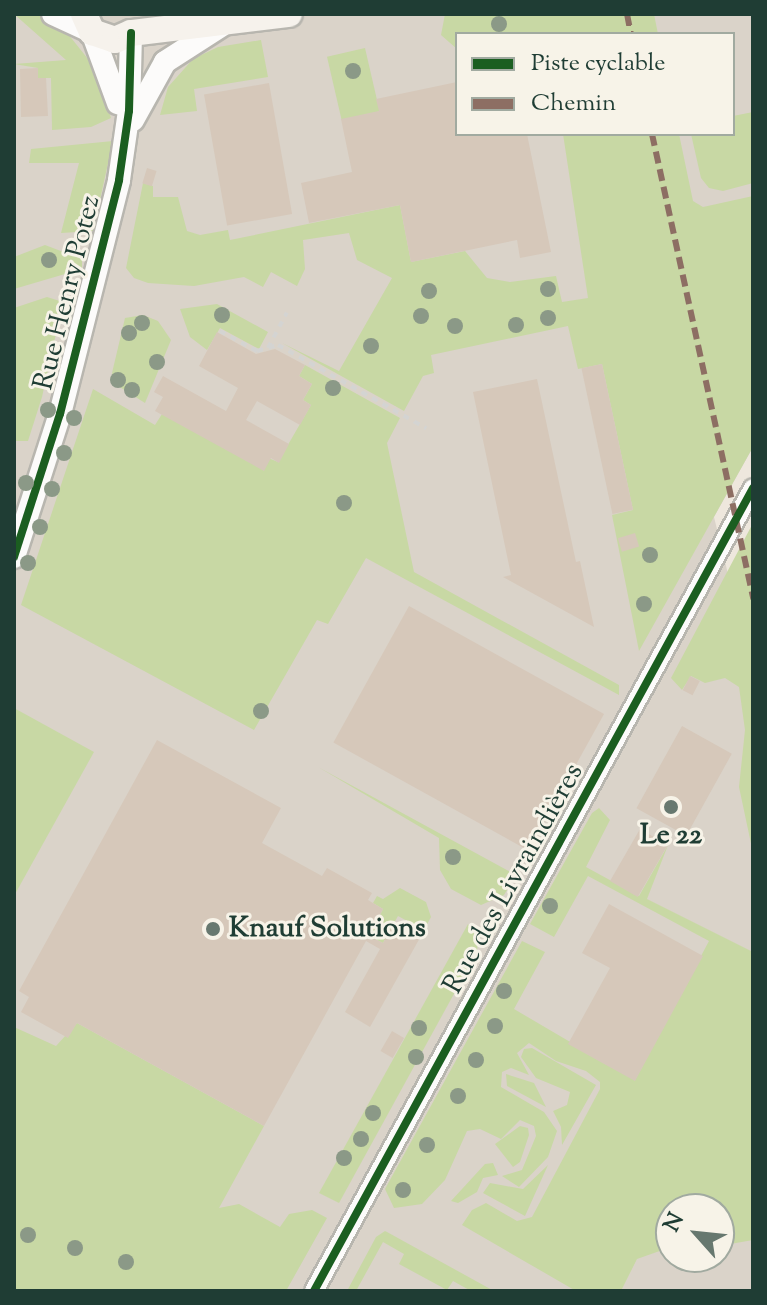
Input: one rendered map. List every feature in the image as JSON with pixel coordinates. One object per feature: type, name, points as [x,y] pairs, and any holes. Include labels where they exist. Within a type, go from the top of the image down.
[{"type":"main road","points":[[194,14],[222,25]]},
{"type":"main road","points":[[88,23],[107,39],[136,24],[222,25],[289,14]]},
{"type":"street","points":[[53,14],[88,23]]},
{"type":"street","name":"Rue Henry Potez","points":[[88,23],[115,85],[125,135]]},
{"type":"street","name":"Rue Henry Potez","points":[[14,557],[87,316],[125,135],[136,24]]},
{"type":"street","name":"Rue Henry Potez","points":[[125,135],[165,62],[186,44],[222,25]]},
{"type":"street","name":"Rue des Livraindières","points":[[314,1291],[753,488]]},
{"type":"path","points":[[268,348],[287,313]]},
{"type":"path","points":[[220,331],[257,351],[278,345],[426,428]]},
{"type":"shaded area","points":[[14,14],[753,14],[753,447],[714,517],[753,676],[753,1291],[14,1291]]},
{"type":"green space","points":[[14,14],[37,14],[68,34],[96,69],[111,118],[91,127],[52,130],[51,78],[38,78],[38,68],[14,64],[66,60]]},
{"type":"green space","points":[[445,14],[654,14],[658,32],[455,32],[455,47],[441,35]]},
{"type":"green space","points":[[261,40],[268,77],[194,89],[197,111],[160,115],[168,87],[193,59],[218,47]]},
{"type":"green space","points":[[365,48],[380,111],[342,120],[327,57]]},
{"type":"green space","points":[[753,112],[753,183],[723,191],[709,188],[701,178],[691,136],[735,136],[735,116]]},
{"type":"green space","points":[[563,136],[679,136],[693,201],[703,207],[753,196],[753,447],[639,651],[612,515],[633,510],[602,364],[578,369],[568,326],[431,355],[434,373],[423,376],[404,411],[282,343],[339,371],[392,278],[357,260],[349,233],[303,240],[305,269],[297,286],[271,272],[263,287],[244,277],[194,286],[148,283],[134,278],[126,268],[143,183],[153,186],[153,197],[178,197],[187,231],[200,235],[228,230],[230,240],[400,205],[411,262],[465,251],[487,278],[510,282],[556,276],[562,302],[588,298]]},
{"type":"green space","points":[[113,141],[93,231],[61,233],[79,163],[29,163],[31,149]]},
{"type":"green space","points":[[45,245],[82,259],[82,269],[14,289],[14,257]]},
{"type":"green space","points":[[47,297],[63,302],[42,397],[28,441],[14,441],[14,308]]},
{"type":"green space","points":[[217,304],[268,332],[259,349],[220,328],[207,350],[190,337],[180,309]]},
{"type":"green space","points":[[143,315],[158,321],[171,340],[145,403],[115,384],[112,373],[125,318]]},
{"type":"green space","points":[[305,365],[400,418],[387,443],[414,572],[619,685],[619,695],[366,558],[328,624],[317,620],[254,730],[21,605],[93,389],[155,425],[162,414],[278,462],[311,405],[303,400],[312,384],[299,376]]},
{"type":"green space","points":[[753,523],[753,853],[739,787],[745,730],[739,687],[725,678],[705,683],[691,676],[682,690],[671,678]]},
{"type":"green space","points":[[14,708],[94,752],[14,896]]},
{"type":"green space","points":[[318,767],[516,875],[504,895],[481,905],[451,889],[440,870],[439,838]]},
{"type":"green space","points":[[599,808],[610,820],[586,867],[639,896],[668,845],[647,899],[753,952],[753,1240],[735,1243],[735,1193],[655,1193],[655,1253],[637,1259],[621,1291],[576,1291],[462,1225],[472,1210],[486,1203],[517,1221],[532,1217],[600,1089],[600,1082],[586,1071],[556,1061],[529,1043],[517,1053],[529,1075],[511,1068],[502,1072],[501,1087],[544,1112],[557,1131],[548,1157],[519,1187],[502,1176],[522,1170],[536,1136],[534,1126],[520,1120],[501,1139],[480,1129],[467,1131],[445,1180],[422,1204],[394,1208],[385,1189],[522,941],[545,952],[514,1009],[635,1080],[709,941],[588,876],[554,937],[530,924],[592,813]]},
{"type":"green space","points":[[400,888],[426,902],[431,917],[424,930],[398,916],[383,943],[369,936],[383,909],[373,903],[377,896],[383,899]]},
{"type":"green space","points":[[468,924],[478,940],[477,952],[339,1203],[319,1193]]},
{"type":"green space","points":[[77,1023],[264,1126],[219,1208],[239,1204],[280,1227],[289,1214],[312,1210],[327,1218],[286,1291],[14,1291],[14,1027],[56,1046]]},
{"type":"green space","points":[[532,1048],[596,1085],[562,1145],[561,1127],[553,1111],[567,1105],[570,1092],[536,1078],[521,1057],[524,1049]]},
{"type":"green space","points":[[506,1074],[534,1083],[546,1107],[507,1086]]},
{"type":"green space","points":[[520,1126],[528,1128],[529,1135],[520,1162],[513,1167],[495,1144]]},
{"type":"green space","points":[[493,1163],[498,1175],[483,1178],[477,1192],[458,1203],[451,1201],[485,1164]]},
{"type":"green space","points":[[548,1165],[525,1216],[483,1193],[490,1183],[523,1189]]},
{"type":"green space","points":[[385,1231],[494,1291],[471,1291],[453,1281],[447,1290],[399,1264],[404,1254],[383,1242],[356,1291],[347,1291],[376,1237]]},
{"type":"building","points":[[38,68],[38,78],[46,78],[48,116],[21,117],[20,69]]},
{"type":"building","points":[[455,82],[455,136],[527,136],[551,252],[520,258],[517,240],[411,262],[400,205],[309,223],[301,183],[352,172],[341,119],[379,111],[376,99]]},
{"type":"building","points":[[269,83],[292,214],[227,225],[204,94]]},
{"type":"building","points":[[147,168],[157,171],[152,186],[142,183]]},
{"type":"building","points":[[217,332],[256,354],[275,349],[305,365],[299,376],[312,384],[303,400],[311,405],[300,425],[257,401],[246,420],[289,444],[279,463],[271,458],[264,471],[155,411],[163,397],[154,392],[163,376],[226,411],[238,388],[199,366]]},
{"type":"building","points":[[602,364],[633,510],[612,514],[581,368]]},
{"type":"building","points":[[537,379],[576,562],[580,561],[594,627],[503,577],[511,575],[473,392]]},
{"type":"building","points":[[635,533],[639,546],[622,552],[618,538]]},
{"type":"building","points":[[409,606],[604,714],[528,851],[333,742]]},
{"type":"building","points":[[690,676],[700,681],[693,695],[683,690]]},
{"type":"building","points":[[682,726],[732,754],[686,836],[636,808]]},
{"type":"building","name":"Knauf Solutions","points":[[157,740],[281,808],[262,843],[322,876],[327,868],[372,893],[368,900],[383,909],[369,936],[383,943],[395,921],[421,936],[370,1027],[345,1012],[380,949],[366,941],[264,1126],[77,1023],[68,1038],[21,1012],[29,997],[19,991]]},
{"type":"building","points":[[640,829],[668,845],[638,897],[610,881]]},
{"type":"building","points":[[609,904],[703,956],[635,1081],[568,1044],[610,968],[582,953]]},
{"type":"building","points":[[392,1031],[404,1038],[393,1058],[381,1051]]},
{"type":"marked path","points":[[627,14],[631,32]]},
{"type":"marked path","points":[[652,136],[753,599]]},
{"type":"cycle path","points":[[14,557],[60,414],[119,180],[129,111],[131,33]]},
{"type":"cycle path","points":[[314,1291],[753,488]]},
{"type":"place","name":"Le 22","points":[[671,807]]},
{"type":"place","name":"Knauf Solutions","points":[[213,929]]}]
